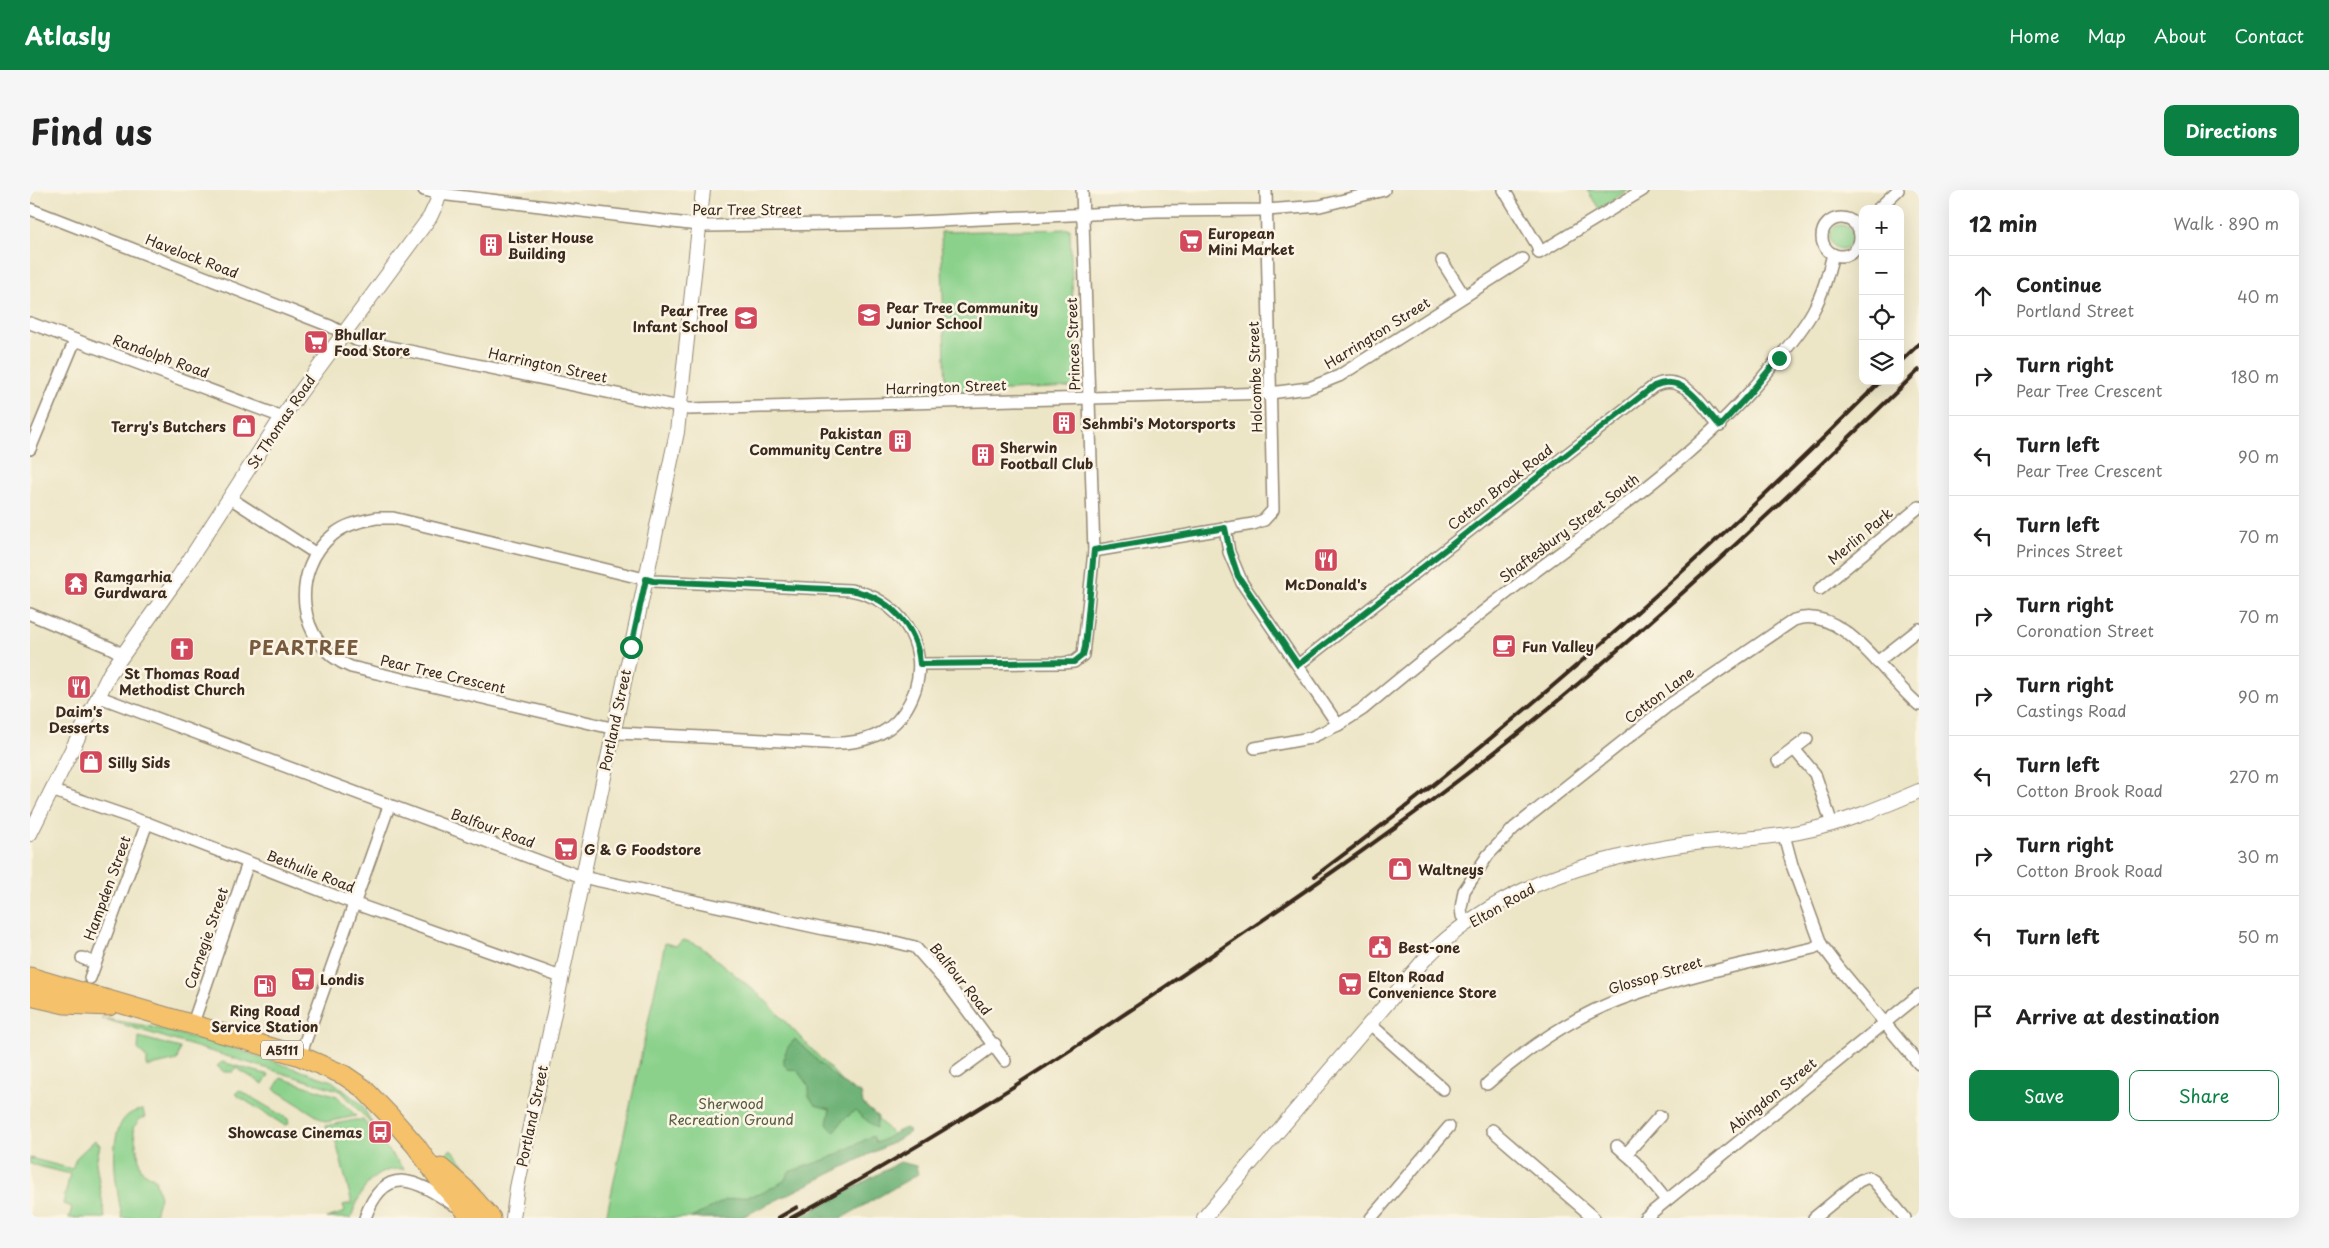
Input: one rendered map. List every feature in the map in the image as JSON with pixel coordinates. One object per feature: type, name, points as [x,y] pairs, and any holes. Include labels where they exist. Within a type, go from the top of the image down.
[{"type":"highway","name":"A5111","points":[[30,977],[76,989],[120,1005],[193,1023],[300,1056],[338,1072],[363,1088],[416,1146],[465,1189],[491,1218]]},
{"type":"highway","name":"A5111","points":[[30,996],[65,1004],[96,1007],[120,1005]]},
{"type":"highway","name":"A5111","points":[[416,1146],[442,1183],[470,1216]]},
{"type":"street","name":"Pear Tree Street","points":[[424,190],[699,226],[897,223],[1083,214],[1266,210],[1320,206],[1384,190]]},
{"type":"street","name":"Portland Street","points":[[513,1218],[517,1188],[561,977],[677,432],[703,190]]},
{"type":"street","name":"Princes Street","points":[[920,664],[1063,663],[1074,662],[1083,655],[1094,550],[1082,190]]},
{"type":"street","name":"Holcombe Street","points":[[1094,550],[1262,521],[1272,510],[1266,190]]},
{"type":"street","points":[[1504,190],[1538,249],[1643,190]]},
{"type":"street","points":[[1882,205],[1898,190]]},
{"type":"street","name":"St Thomas Road","points":[[30,834],[97,696],[122,655],[230,498],[282,417],[430,216],[440,192]]},
{"type":"street","name":"Havelock Road","points":[[30,209],[330,326],[342,333]]},
{"type":"street","points":[[1859,223],[1842,218],[1828,223],[1822,233],[1822,240],[1828,251],[1833,254],[1846,256],[1856,249],[1859,242]]},
{"type":"street","name":"Shaftesbury Street South","points":[[1255,748],[1305,740],[1338,725],[1363,709],[1524,580],[1625,506],[1677,464],[1720,426],[1750,393],[1807,322],[1825,284],[1833,254]]},
{"type":"street","name":"Harrington Street","points":[[342,333],[356,340],[679,408],[699,409],[1270,393],[1309,388],[1339,376],[1522,259]]},
{"type":"street","points":[[1442,261],[1464,296]]},
{"type":"street","name":"Randolph Road","points":[[30,324],[282,417]]},
{"type":"street","points":[[30,449],[75,340]]},
{"type":"street","name":"Cotton Brook Road","points":[[1298,665],[1654,386],[1667,381],[1682,385],[1720,426]]},
{"type":"street","points":[[230,498],[315,553]]},
{"type":"street","name":"Merlin Park","points":[[1820,589],[1919,507]]},
{"type":"street","name":"Pear Tree Crescent","points":[[377,518],[393,518],[653,581],[865,592],[886,604],[908,626],[915,642],[920,664],[914,692],[902,715],[888,729],[853,743],[619,734],[613,730],[344,664],[332,656],[318,641],[306,613],[304,596],[306,575],[315,553],[333,534],[346,526],[377,518]]},
{"type":"street","points":[[1225,528],[1238,576],[1338,725]]},
{"type":"street","points":[[30,614],[112,648],[122,655]]},
{"type":"street","name":"Cotton Lane","points":[[1468,924],[1462,916],[1461,908],[1464,890],[1488,855],[1508,834],[1537,808],[1669,705],[1786,624],[1806,618],[1830,621],[1839,626],[1877,662],[1907,696],[1919,705]]},
{"type":"street","points":[[1877,662],[1919,629]]},
{"type":"street","name":"Balfour Road","points":[[97,696],[582,877],[915,947],[994,1044],[1005,1061]]},
{"type":"street","points":[[1778,761],[1807,739]]},
{"type":"street","points":[[1794,749],[1815,774],[1832,824]]},
{"type":"street","name":"Bethulie Road","points":[[51,790],[147,823],[353,903],[561,977]]},
{"type":"street","name":"Elton Road","points":[[1204,1218],[1432,951],[1468,924],[1531,887],[1596,863],[1653,849],[1784,835],[1832,824],[1919,792]]},
{"type":"street","points":[[300,1056],[389,806]]},
{"type":"street","name":"Hampden Street","points":[[90,978],[147,823]]},
{"type":"street","points":[[1784,835],[1792,865],[1821,944],[1838,968],[1919,1064]]},
{"type":"street","name":"Carnegie Street","points":[[193,1023],[248,863]]},
{"type":"street","name":"Glossop Street","points":[[1487,1084],[1541,1042],[1610,1004],[1671,984],[1813,948],[1821,944]]},
{"type":"street","name":"Hampden Street","points":[[82,958],[95,963]]},
{"type":"street","name":"Abingdon Street","points":[[1645,1218],[1919,995]]},
{"type":"street","points":[[1369,1023],[1443,1089]]},
{"type":"street","points":[[957,1072],[994,1044]]},
{"type":"street","points":[[1626,1154],[1660,1116]]},
{"type":"street","points":[[1371,1218],[1449,1127]]},
{"type":"street","points":[[1492,1130],[1594,1218]]},
{"type":"street","points":[[1617,1146],[1666,1200]]},
{"type":"street","points":[[1814,1218],[1859,1181],[1868,1178],[1874,1181],[1904,1218]]},
{"type":"street","points":[[365,1218],[379,1190],[394,1182],[406,1181],[426,1187],[470,1216]]},
{"type":"street","name":"Portland Street","points":[[504,1218],[517,1188]]},
{"type":"green space","points":[[1587,190],[1628,190],[1599,209]]},
{"type":"green space","points":[[1841,225],[1850,228],[1853,237],[1850,246],[1841,249],[1832,246],[1829,237],[1832,228]]},
{"type":"green space","points":[[1070,229],[1076,383],[1073,387],[946,393],[941,232]]},
{"type":"green space","name":"Sherwood Recreation Ground","points":[[684,940],[700,946],[762,997],[898,1140],[740,1218],[606,1218],[665,943],[676,946]]},
{"type":"green space","points":[[101,1018],[152,1027],[230,1047],[332,1081],[362,1105],[374,1127],[341,1091]]},
{"type":"green space","points":[[139,1037],[180,1048],[177,1060],[147,1067],[147,1059],[138,1049]]},
{"type":"green space","points":[[795,1039],[837,1078],[861,1093],[863,1104],[878,1117],[876,1128],[855,1111],[844,1119],[834,1132],[827,1124],[830,1109],[815,1105],[809,1096],[809,1087],[797,1070],[788,1069],[784,1065],[786,1051]]},
{"type":"green space","points":[[222,1062],[269,1075],[263,1084],[236,1068],[234,1072],[224,1072],[217,1066]]},
{"type":"green space","points":[[281,1078],[337,1096],[356,1116],[326,1122],[274,1089]]},
{"type":"green space","points":[[239,1090],[288,1119],[289,1124],[284,1125],[238,1096],[236,1093]]},
{"type":"green space","points":[[143,1110],[145,1117],[140,1119],[133,1128],[141,1170],[155,1179],[160,1197],[154,1218],[122,1218],[115,1173],[116,1138],[121,1124],[129,1114]]},
{"type":"green space","points":[[363,1120],[404,1169],[393,1169],[383,1172],[369,1183],[363,1190],[351,1218],[327,1218],[345,1212],[343,1205],[352,1203],[334,1135],[328,1136],[325,1126]]},
{"type":"green space","points":[[906,1128],[910,1132],[898,1140],[740,1218],[691,1218],[726,1200],[760,1194],[784,1181],[789,1172],[827,1159],[873,1136],[876,1143]]},
{"type":"green space","points":[[95,1140],[100,1145],[96,1163],[105,1218],[69,1218],[72,1207],[63,1204],[70,1174],[30,1164],[30,1158],[72,1169],[76,1158]]},
{"type":"green space","points":[[451,1149],[485,1189],[478,1195],[444,1155]]},
{"type":"green space","points":[[900,1162],[916,1166],[918,1174],[842,1218],[798,1218]]},
{"type":"railway","points":[[1904,358],[1919,344]]},
{"type":"railway","points":[[791,1218],[903,1155],[1066,1053],[1294,899],[1430,802],[1496,751],[1606,660],[1765,517],[1919,370]]},
{"type":"railway","points":[[1315,876],[1463,761],[1607,639],[1746,512],[1877,385]]},
{"type":"railway","points":[[778,1218],[797,1207]]},
{"type":"place","name":"European Mini Market","points":[[1191,241]]},
{"type":"place","name":"Lister House Building","points":[[491,245]]},
{"type":"place","name":"Pear Tree Community Junior School","points":[[869,315]]},
{"type":"place","name":"Pear Tree Infant School","points":[[746,318]]},
{"type":"place","name":"Bhullar Food Store","points":[[316,342]]},
{"type":"place","name":"Sehmbi's Motorsports","points":[[1064,423]]},
{"type":"place","name":"Terry's Butchers","points":[[244,426]]},
{"type":"place","name":"Pakistan Community Centre","points":[[900,441]]},
{"type":"place","name":"Sherwin Football Club","points":[[983,455]]},
{"type":"place","name":"McDonald's","points":[[1326,560]]},
{"type":"place","name":"Ramgarhia Gurdwara","points":[[76,584]]},
{"type":"place","name":"Fun Valley","points":[[1504,646]]},
{"type":"place","name":"St Thomas Road Methodist Church","points":[[182,649]]},
{"type":"place","name":"Daim's Desserts","points":[[79,687]]},
{"type":"place","name":"Silly Sids","points":[[91,762]]},
{"type":"place","name":"G & G Foodstore","points":[[566,849]]},
{"type":"place","name":"Waltneys","points":[[1400,869]]},
{"type":"place","name":"Best-one","points":[[1380,947]]},
{"type":"place","name":"Londis","points":[[303,979]]},
{"type":"place","name":"Elton Road Convenience Store","points":[[1350,984]]},
{"type":"place","name":"Ring Road Service Station","points":[[265,986]]},
{"type":"place","name":"Showcase Cinemas","points":[[380,1132]]},
{"type":"district","name":"PEARTREE","points":[[304,647]]},
{"type":"route","points":[[631,647],[646,579],[653,581],[865,592],[880,599],[908,626],[919,654],[920,664],[1074,662],[1083,655],[1085,647],[1094,550],[1225,528],[1234,567],[1238,576],[1298,665],[1654,386],[1667,381],[1682,385],[1720,426],[1779,358]]}]
